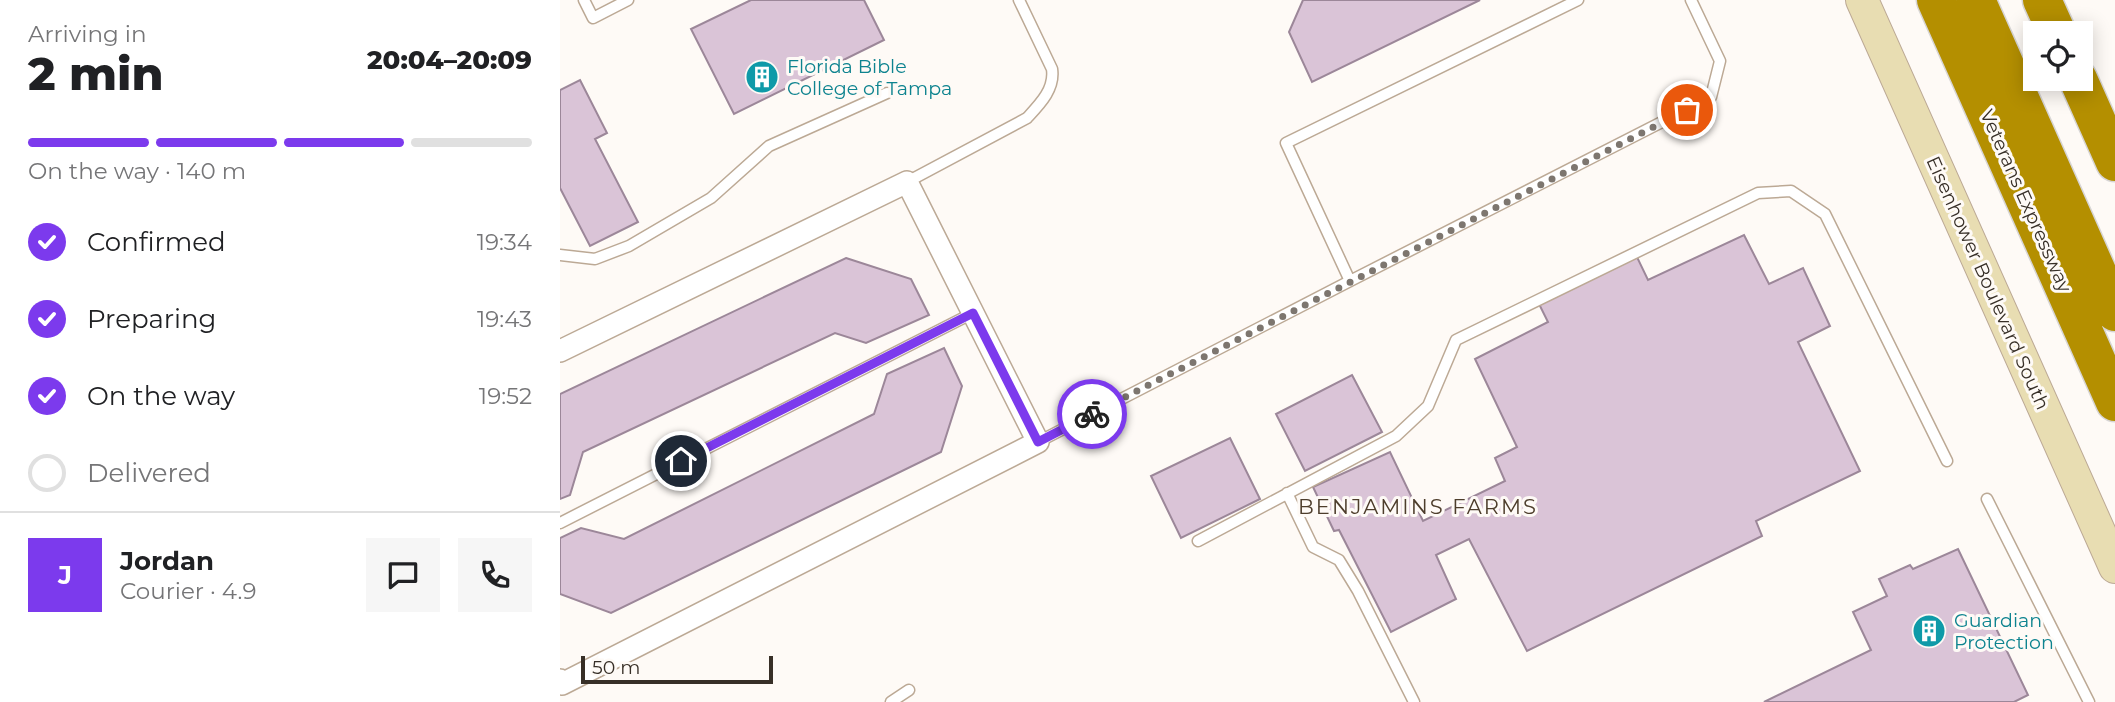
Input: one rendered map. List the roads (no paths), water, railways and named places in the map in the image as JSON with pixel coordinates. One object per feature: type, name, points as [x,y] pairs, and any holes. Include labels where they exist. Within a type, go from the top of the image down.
[{"type":"highway","name":"Veterans Expressway","points":[[1936,0],[2115,402]]},
{"type":"highway","points":[[1976,0],[2115,312]]},
{"type":"highway","points":[[2042,0],[2052,21]]},
{"type":"highway","points":[[2083,91],[2115,162]]},
{"type":"main road","name":"Eisenhower Boulevard South","points":[[1862,0],[2115,567]]},
{"type":"street","points":[[560,351],[907,182],[1038,442],[562,684],[560,680]]},
{"type":"lane","points":[[584,0],[593,18],[628,0]]},
{"type":"lane","points":[[907,182],[1027,118],[1041,103],[1054,78],[1052,69],[1018,0]]},
{"type":"lane","points":[[1350,281],[1286,143],[1578,0]]},
{"type":"lane","points":[[1038,442],[1711,97],[1720,61],[1691,0]]},
{"type":"lane","points":[[560,255],[595,259],[629,246],[711,198],[769,146],[887,93]]},
{"type":"lane","points":[[1198,541],[1396,436],[1428,406],[1456,340],[1758,192],[1791,191],[1825,214],[1947,461]]},
{"type":"lane","points":[[560,523],[973,313]]},
{"type":"lane","points":[[1287,493],[1313,547],[1339,560],[1358,591],[1414,702]]},
{"type":"lane","points":[[1987,499],[2089,702]]},
{"type":"lane","points":[[891,702],[909,690]]},
{"type":"place","name":"Florida Bible College of Tampa","points":[[762,77]]},
{"type":"place","name":"Guardian Protection","points":[[1929,631]]},
{"type":"district","name":"BENJAMINS FARMS","points":[[1418,506]]}]
